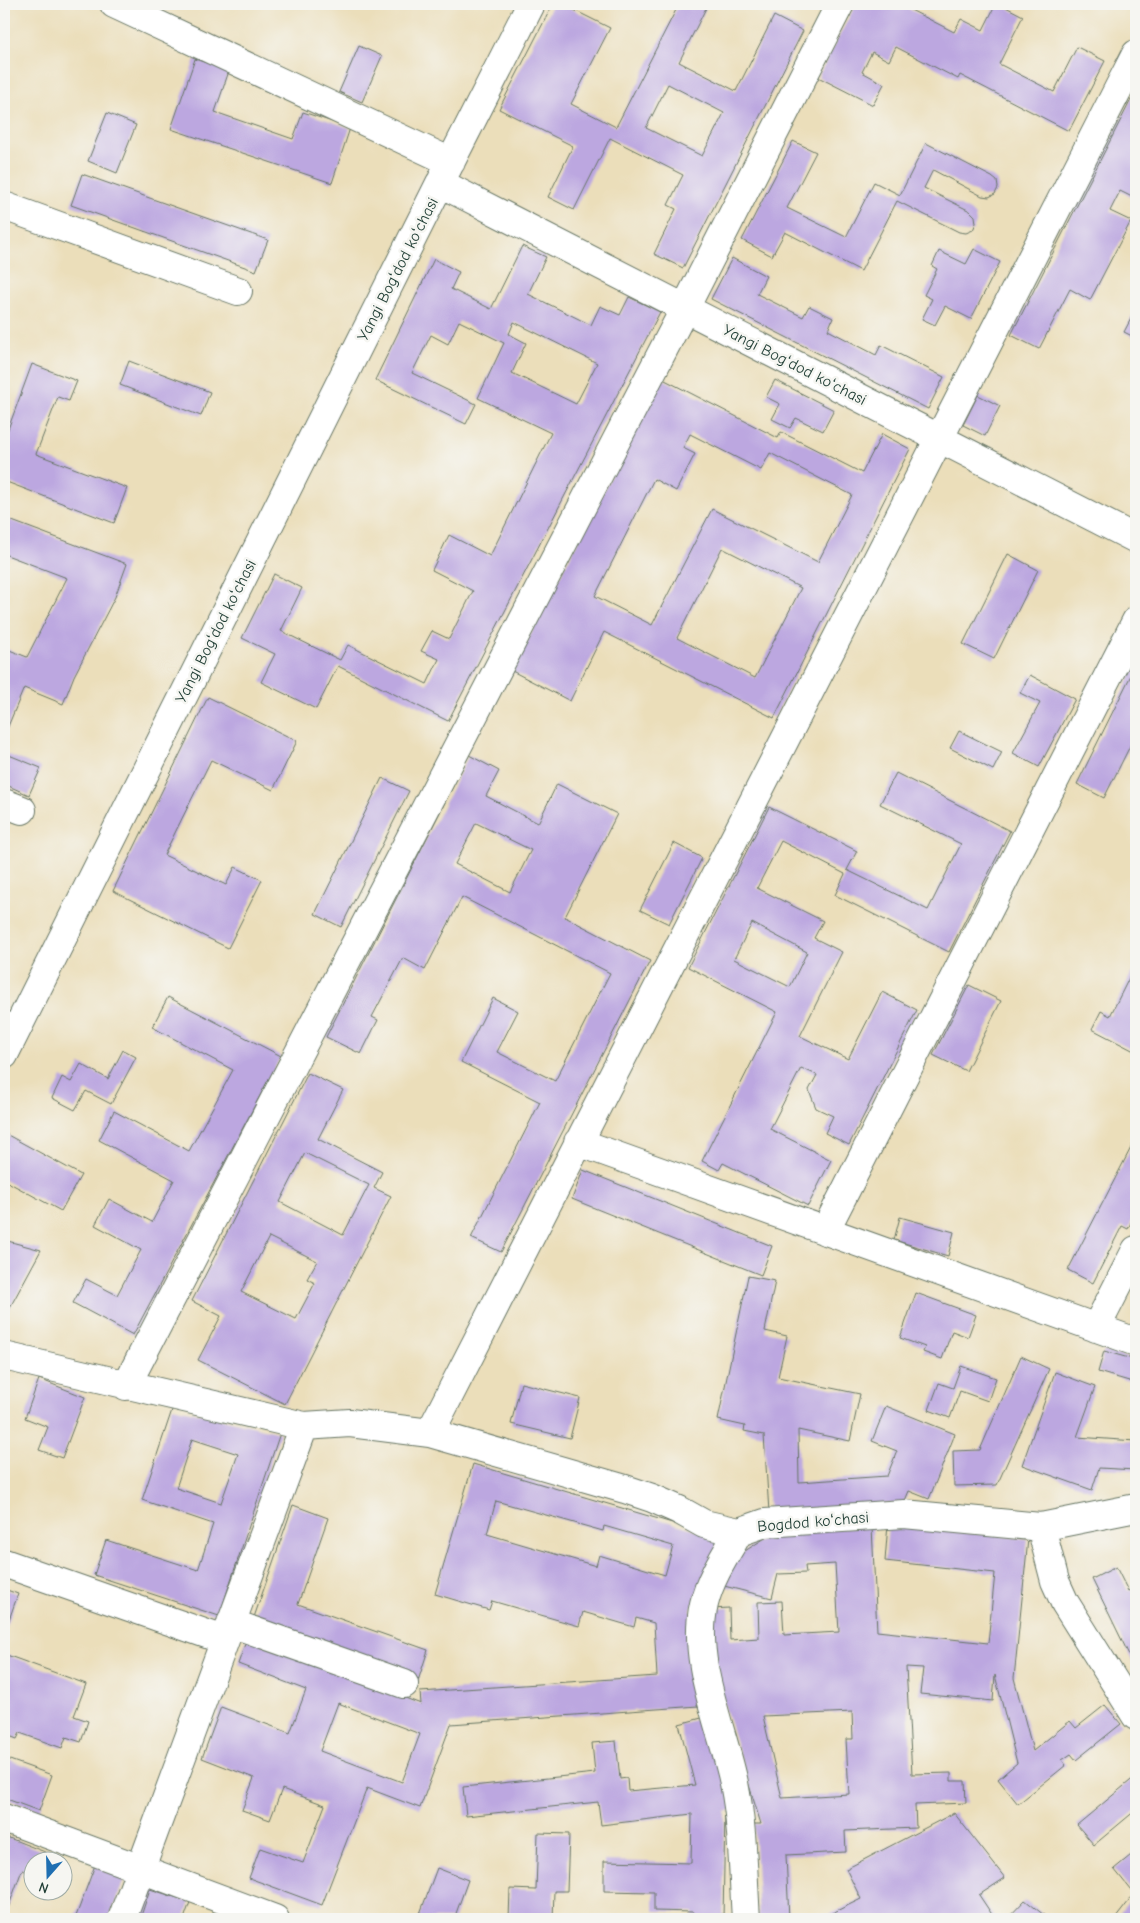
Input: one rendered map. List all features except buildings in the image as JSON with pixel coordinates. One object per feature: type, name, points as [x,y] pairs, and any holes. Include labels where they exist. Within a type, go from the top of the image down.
[{"type":"street","points":[[114,4],[445,172],[531,4]]},
{"type":"street","points":[[126,1386],[685,308],[840,4]]},
{"type":"street","points":[[430,1433],[1136,54]]},
{"type":"street","name":"Yangi Bogʻdod koʻchasi","points":[[4,1055],[445,172],[685,308],[1136,539]]},
{"type":"street","points":[[4,206],[238,291]]},
{"type":"street","points":[[825,1231],[1136,621]]},
{"type":"street","points":[[578,1142],[1136,1342]]},
{"type":"street","points":[[1096,1328],[1136,1250]]},
{"type":"street","points":[[4,1356],[304,1426],[350,1423],[430,1433],[634,1492],[679,1510],[704,1524],[739,1532]]},
{"type":"street","points":[[122,1919],[304,1426]]},
{"type":"street","name":"Bogdod koʻchasi","points":[[746,1919],[742,1841],[734,1784],[701,1656],[700,1626],[704,1602],[716,1573],[739,1532],[765,1523],[904,1514],[1041,1527],[1136,1508]]},
{"type":"street","points":[[1041,1527],[1055,1581],[1065,1603],[1136,1716]]},
{"type":"street","points":[[4,1563],[404,1684]]},
{"type":"street","points":[[4,1818],[275,1919]]}]
